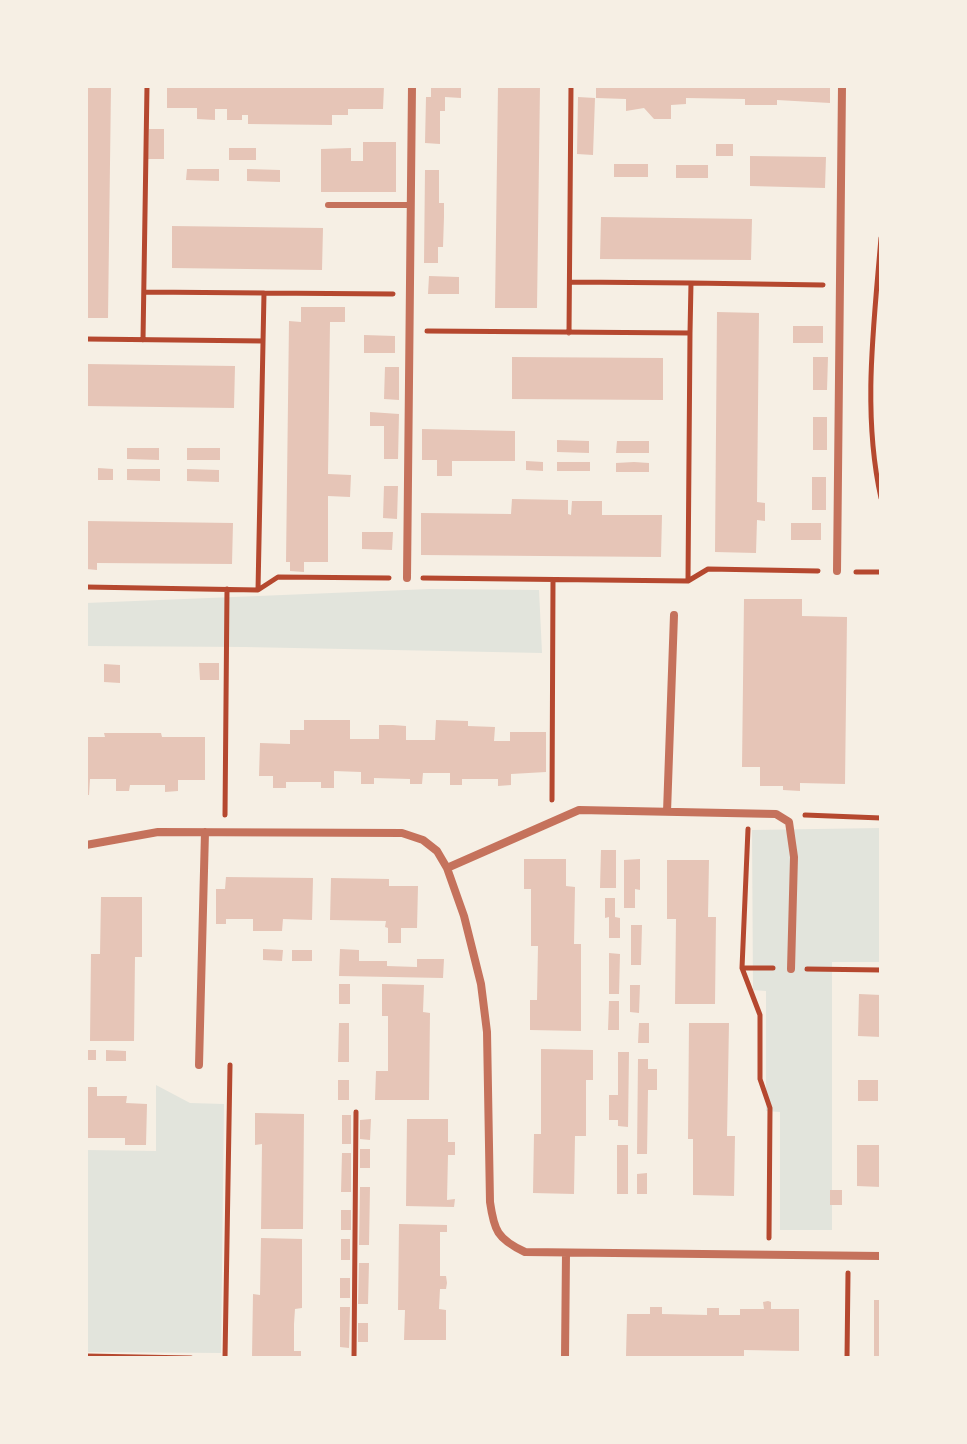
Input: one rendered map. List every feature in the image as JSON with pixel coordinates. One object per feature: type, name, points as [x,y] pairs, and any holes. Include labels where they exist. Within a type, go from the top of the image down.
[{"type":"street","points":[[407,578],[412,86]]},
{"type":"street","points":[[837,571],[842,86]]},
{"type":"street","points":[[667,812],[674,615]]},
{"type":"street","points":[[447,868],[579,810],[776,814],[789,822],[794,857],[791,969]]},
{"type":"street","points":[[86,845],[158,832],[402,833],[423,840],[437,851],[447,868],[464,916],[481,984],[487,1032],[490,1202],[494,1225],[508,1244],[525,1252],[881,1256]]},
{"type":"street","points":[[199,1065],[205,832]]},
{"type":"street","points":[[565,1358],[566,1253]]},
{"type":"lane","points":[[328,205],[411,205]]},
{"type":"path","points":[[143,340],[147,86]]},
{"type":"path","points":[[569,333],[571,86]]},
{"type":"path","points":[[881,238],[870,394],[873,451],[881,498]]},
{"type":"path","points":[[571,282],[840,285]]},
{"type":"path","points":[[688,581],[691,283]]},
{"type":"path","points":[[144,292],[410,294]]},
{"type":"path","points":[[258,590],[264,293]]},
{"type":"path","points":[[410,331],[690,333]]},
{"type":"path","points":[[86,339],[263,341]]},
{"type":"path","points":[[86,587],[258,590],[278,577],[688,581],[708,569],[881,572]]},
{"type":"path","points":[[552,821],[553,580]]},
{"type":"path","points":[[225,832],[227,589]]},
{"type":"path","points":[[749,812],[742,968],[760,1015],[760,1079],[770,1108],[769,1255]]},
{"type":"path","points":[[776,814],[881,818]]},
{"type":"path","points":[[225,1358],[230,1065]]},
{"type":"path","points":[[354,1358],[356,1112]]},
{"type":"path","points":[[847,1358],[848,1256]]},
{"type":"path","points":[[86,1356],[191,1358]]},
{"type":"shaded area","points":[[430,589],[539,590],[542,653],[86,646],[86,603]]},
{"type":"shaded area","points":[[881,828],[881,962],[832,962],[832,1230],[780,1230],[780,1112],[766,1111],[766,991],[753,990],[752,830]]},
{"type":"shaded area","points":[[156,1085],[190,1103],[224,1104],[221,1353],[86,1352],[86,1150],[156,1151]]},
{"type":"building","points":[[86,86],[111,86],[108,318],[86,318]]},
{"type":"building","points":[[167,86],[384,86],[383,109],[348,109],[348,115],[332,115],[332,125],[248,124],[248,115],[242,115],[242,120],[227,120],[227,109],[215,109],[215,120],[197,119],[197,108],[167,108]]},
{"type":"building","points":[[431,86],[461,86],[461,98],[445,97],[445,111],[440,111],[440,144],[425,143],[426,97],[431,97]]},
{"type":"building","points":[[498,86],[540,86],[537,308],[495,308]]},
{"type":"building","points":[[596,86],[830,86],[830,103],[777,100],[777,105],[745,105],[745,99],[686,98],[686,104],[671,105],[671,119],[654,119],[644,108],[626,111],[626,99],[596,98]]},
{"type":"building","points":[[578,97],[595,98],[593,155],[577,154]]},
{"type":"building","points":[[149,129],[164,129],[164,159],[148,159]]},
{"type":"building","points":[[363,142],[396,142],[396,192],[321,192],[321,149],[351,148],[351,161],[363,161]]},
{"type":"building","points":[[716,144],[733,144],[733,156],[716,156]]},
{"type":"building","points":[[229,148],[256,148],[256,160],[229,160]]},
{"type":"building","points":[[750,156],[826,157],[825,188],[750,186]]},
{"type":"building","points":[[614,164],[648,164],[648,177],[614,177]]},
{"type":"building","points":[[676,165],[708,165],[708,178],[676,178]]},
{"type":"building","points":[[187,169],[219,169],[219,181],[186,180]]},
{"type":"building","points":[[247,169],[280,170],[280,182],[247,181]]},
{"type":"building","points":[[425,170],[439,170],[439,203],[444,203],[443,247],[438,247],[438,263],[424,263]]},
{"type":"building","points":[[601,217],[752,219],[751,260],[600,259]]},
{"type":"building","points":[[172,226],[323,228],[322,270],[172,268]]},
{"type":"building","points":[[429,276],[459,277],[459,294],[428,294]]},
{"type":"building","points":[[301,307],[345,307],[345,322],[330,322],[328,474],[351,475],[350,497],[328,496],[328,562],[304,562],[304,572],[290,571],[290,562],[286,562],[289,321],[301,322]]},
{"type":"building","points":[[717,312],[759,313],[757,502],[765,503],[765,521],[757,520],[756,553],[715,552]]},
{"type":"building","points":[[793,326],[823,326],[823,343],[793,343]]},
{"type":"building","points":[[364,335],[395,336],[395,353],[364,353]]},
{"type":"building","points":[[512,357],[663,358],[663,400],[512,399]]},
{"type":"building","points":[[813,357],[828,357],[827,390],[813,390]]},
{"type":"building","points":[[86,364],[235,366],[234,408],[86,406]]},
{"type":"building","points":[[385,367],[399,367],[399,400],[384,399]]},
{"type":"building","points":[[370,412],[399,414],[398,459],[384,459],[384,426],[370,426]]},
{"type":"building","points":[[813,417],[827,417],[827,450],[813,450]]},
{"type":"building","points":[[422,429],[515,431],[515,461],[452,461],[452,476],[437,476],[437,460],[422,460]]},
{"type":"building","points":[[557,440],[589,441],[589,453],[557,452]]},
{"type":"building","points":[[617,441],[649,441],[649,453],[616,453]]},
{"type":"building","points":[[127,448],[159,448],[159,460],[127,459]]},
{"type":"building","points":[[187,448],[220,448],[220,460],[187,460]]},
{"type":"building","points":[[526,461],[543,462],[543,471],[526,470]]},
{"type":"building","points":[[557,462],[590,462],[590,471],[557,471]]},
{"type":"building","points":[[616,463],[649,463],[649,472],[616,472]]},
{"type":"building","points":[[98,468],[113,469],[113,480],[98,480]]},
{"type":"building","points":[[127,469],[160,469],[160,481],[127,480]]},
{"type":"building","points":[[187,469],[219,470],[219,482],[187,481]]},
{"type":"building","points":[[812,477],[826,477],[826,510],[812,510]]},
{"type":"building","points":[[384,486],[398,486],[397,519],[383,518]]},
{"type":"building","points":[[512,499],[568,500],[568,514],[571,515],[572,501],[602,501],[602,515],[662,515],[661,557],[421,555],[421,513],[511,514]]},
{"type":"building","points":[[86,521],[233,523],[232,564],[97,563],[97,570],[86,569]]},
{"type":"building","points":[[791,523],[821,523],[821,540],[791,540]]},
{"type":"building","points":[[362,532],[393,532],[392,550],[362,549]]},
{"type":"building","points":[[744,599],[802,599],[802,616],[847,617],[845,784],[800,783],[800,791],[783,790],[783,786],[760,786],[760,767],[742,767]]},
{"type":"building","points":[[199,663],[219,663],[219,680],[200,680]]},
{"type":"building","points":[[104,664],[120,665],[120,683],[104,682]]},
{"type":"building","points":[[304,720],[350,720],[350,739],[379,739],[379,725],[393,725],[406,726],[406,740],[435,740],[436,720],[468,721],[468,726],[495,727],[494,741],[510,741],[510,732],[546,732],[546,772],[511,774],[511,785],[498,786],[498,779],[462,779],[462,785],[450,785],[450,773],[423,773],[422,784],[410,784],[410,779],[374,778],[374,784],[361,784],[361,772],[334,771],[334,788],[321,788],[321,782],[286,782],[286,788],[273,788],[273,776],[259,776],[260,743],[290,744],[290,730],[304,730]]},
{"type":"building","points":[[104,733],[205,737],[205,780],[178,780],[178,791],[165,792],[165,785],[130,785],[129,791],[116,791],[116,779],[90,779],[89,795],[86,795],[86,737],[105,737]]},
{"type":"building","points":[[601,850],[616,850],[616,888],[600,888]]},
{"type":"building","points":[[524,859],[566,859],[566,886],[575,887],[574,944],[581,944],[581,1031],[530,1030],[530,1000],[537,1000],[538,946],[531,946],[531,889],[524,889]]},
{"type":"building","points":[[640,859],[640,890],[635,889],[635,908],[624,908],[624,860]]},
{"type":"building","points":[[667,860],[709,860],[708,917],[716,917],[715,1004],[675,1004],[676,919],[667,919]]},
{"type":"building","points":[[226,877],[313,878],[312,920],[283,919],[282,931],[253,931],[253,919],[226,919],[226,924],[216,924],[216,889],[225,889]]},
{"type":"building","points":[[331,878],[389,879],[389,886],[418,886],[417,928],[401,928],[401,943],[388,943],[386,921],[330,920]]},
{"type":"building","points":[[101,897],[142,897],[142,957],[135,957],[134,1041],[90,1041],[91,954],[100,954]]},
{"type":"building","points":[[605,898],[615,898],[615,917],[620,918],[620,938],[609,938]]},
{"type":"building","points":[[631,925],[642,925],[641,965],[631,965]]},
{"type":"building","points":[[263,949],[283,950],[282,961],[263,960]]},
{"type":"building","points":[[340,949],[359,950],[359,961],[387,961],[387,966],[417,967],[417,959],[444,959],[443,978],[339,976]]},
{"type":"building","points":[[292,950],[312,950],[312,961],[292,961]]},
{"type":"building","points":[[609,953],[620,954],[619,994],[609,994]]},
{"type":"building","points":[[339,984],[350,984],[350,1004],[339,1004]]},
{"type":"building","points":[[382,984],[424,985],[423,1012],[430,1013],[429,1100],[375,1100],[376,1071],[388,1071],[388,1016],[382,1016]]},
{"type":"building","points":[[630,985],[640,985],[639,1013],[630,1012]]},
{"type":"building","points":[[859,994],[881,995],[881,1037],[858,1036]]},
{"type":"building","points":[[609,1001],[619,1001],[619,1030],[608,1030]]},
{"type":"building","points":[[339,1023],[349,1023],[349,1062],[338,1062]]},
{"type":"building","points":[[639,1023],[649,1023],[649,1043],[638,1043]]},
{"type":"building","points":[[689,1023],[729,1023],[727,1136],[735,1136],[734,1196],[693,1195],[693,1139],[688,1139]]},
{"type":"building","points":[[541,1049],[593,1050],[593,1080],[586,1080],[586,1136],[575,1136],[574,1194],[533,1193],[534,1134],[541,1134]]},
{"type":"building","points":[[86,1050],[96,1050],[96,1060],[86,1060]]},
{"type":"building","points":[[106,1050],[126,1051],[126,1061],[106,1061]]},
{"type":"building","points":[[618,1052],[629,1052],[628,1127],[618,1126],[618,1120],[609,1120],[609,1095],[618,1095]]},
{"type":"building","points":[[638,1059],[648,1059],[648,1069],[657,1069],[657,1090],[648,1090],[647,1154],[637,1154]]},
{"type":"building","points":[[338,1080],[349,1080],[349,1100],[338,1100]]},
{"type":"building","points":[[858,1080],[878,1080],[878,1101],[858,1101]]},
{"type":"building","points":[[86,1087],[97,1087],[97,1096],[127,1096],[126,1103],[147,1104],[146,1145],[125,1145],[125,1138],[86,1138]]},
{"type":"building","points":[[255,1113],[304,1114],[303,1229],[261,1229],[262,1144],[255,1145]]},
{"type":"building","points":[[342,1115],[351,1115],[351,1144],[342,1144]]},
{"type":"building","points":[[371,1119],[370,1140],[360,1139],[360,1120]]},
{"type":"building","points":[[407,1119],[448,1119],[448,1142],[455,1142],[455,1155],[448,1155],[447,1200],[455,1199],[454,1207],[406,1206]]},
{"type":"building","points":[[617,1145],[628,1145],[628,1194],[617,1194]]},
{"type":"building","points":[[857,1145],[881,1145],[881,1187],[857,1186]]},
{"type":"building","points":[[360,1149],[370,1149],[370,1168],[360,1168]]},
{"type":"building","points":[[342,1153],[351,1153],[351,1192],[341,1192]]},
{"type":"building","points":[[647,1173],[647,1194],[637,1194],[637,1174]]},
{"type":"building","points":[[360,1187],[370,1187],[369,1245],[359,1245]]},
{"type":"building","points":[[830,1190],[842,1190],[842,1205],[830,1205]]},
{"type":"building","points":[[341,1210],[351,1210],[351,1230],[341,1230]]},
{"type":"building","points":[[399,1224],[447,1225],[447,1232],[440,1232],[440,1276],[446,1276],[447,1283],[446,1289],[440,1289],[439,1309],[446,1310],[446,1340],[404,1340],[405,1310],[398,1310]]},
{"type":"building","points":[[261,1238],[302,1239],[302,1308],[295,1309],[294,1324],[294,1351],[301,1351],[301,1358],[252,1358],[253,1294],[260,1295]]},
{"type":"building","points":[[341,1239],[350,1239],[350,1260],[341,1260]]},
{"type":"building","points":[[359,1263],[369,1263],[368,1304],[358,1304]]},
{"type":"building","points":[[340,1278],[350,1278],[350,1298],[340,1298]]},
{"type":"building","points":[[874,1300],[881,1300],[881,1358],[874,1358]]},
{"type":"building","points":[[763,1302],[771,1302],[771,1309],[799,1309],[799,1351],[744,1350],[744,1357],[626,1356],[627,1314],[650,1314],[650,1307],[662,1307],[662,1314],[707,1315],[707,1308],[719,1308],[719,1315],[740,1315],[740,1309],[764,1309]]},
{"type":"building","points":[[340,1307],[350,1307],[349,1348],[340,1347]]},
{"type":"building","points":[[358,1323],[368,1323],[368,1342],[358,1342]]}]
